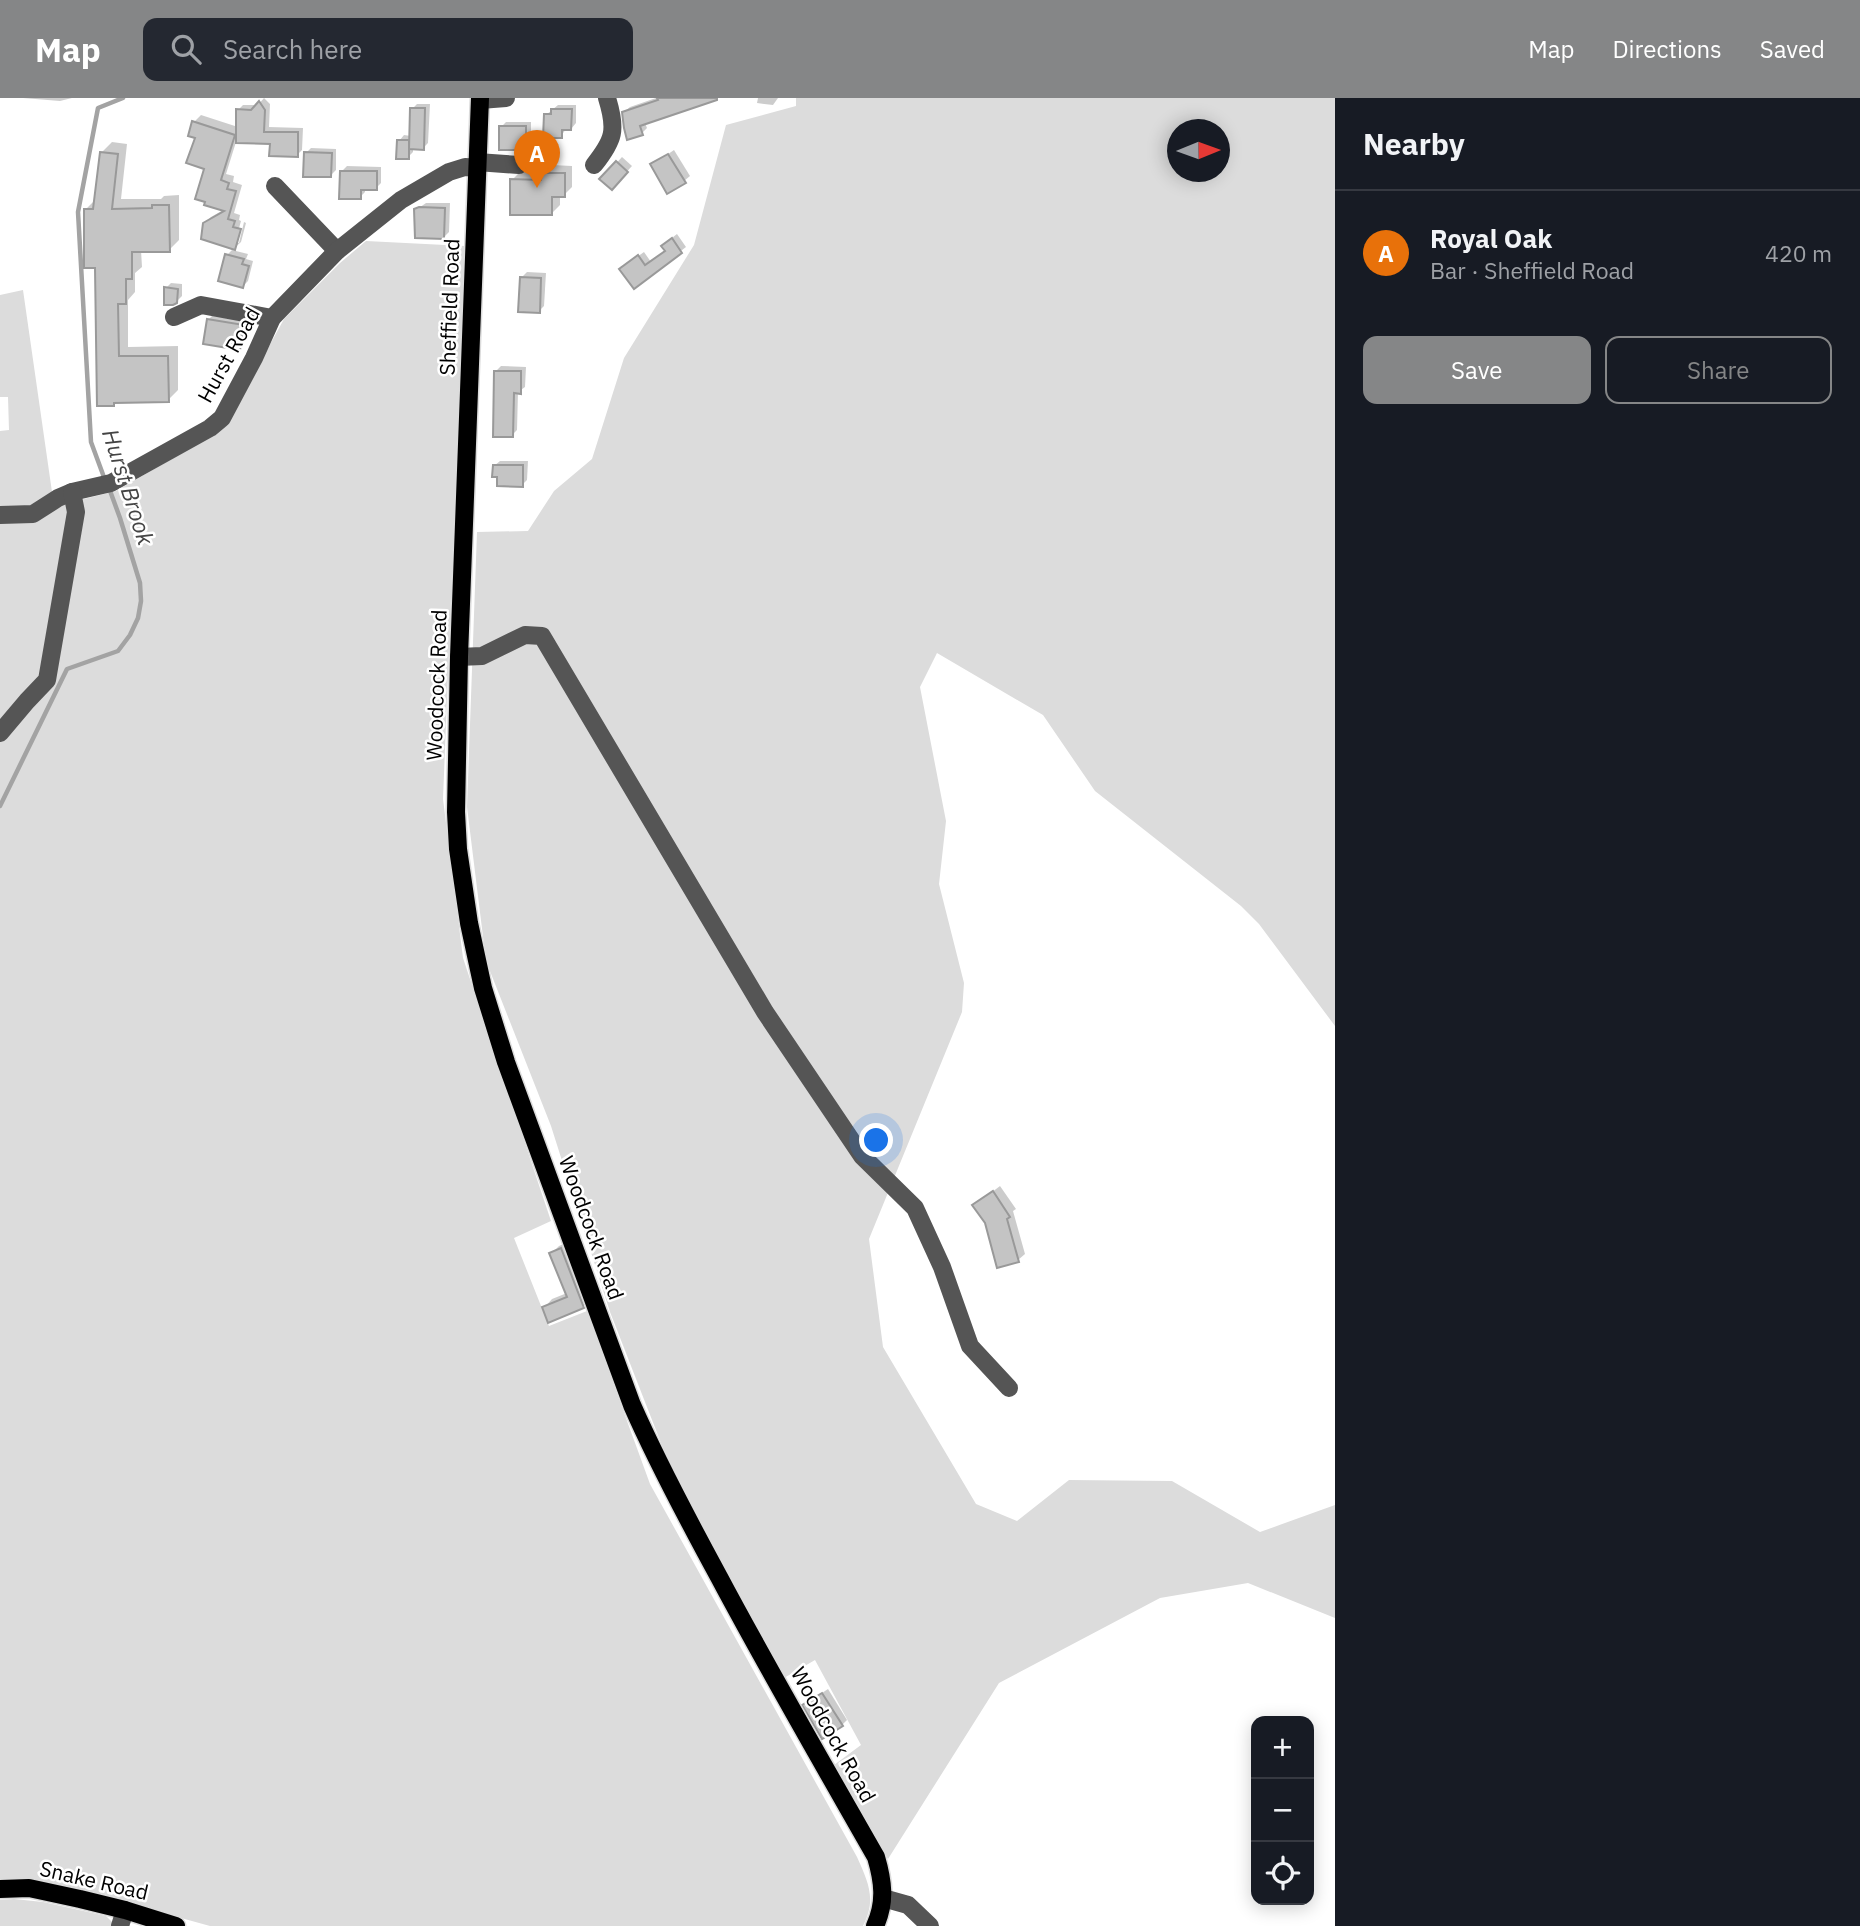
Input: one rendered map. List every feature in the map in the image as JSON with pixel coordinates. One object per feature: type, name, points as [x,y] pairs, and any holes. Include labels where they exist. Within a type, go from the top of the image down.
[{"type":"main road","name":"Sheffield Road","points":[[465,517],[480,99]]},
{"type":"main road","name":"Woodcock Road","points":[[465,517],[456,812],[468,923],[490,1014],[632,1405],[650,1447],[748,1632],[876,1857],[882,1879],[883,1898]]},
{"type":"main road","name":"Snake Road","points":[[0,1889],[29,1888],[122,1918],[176,1926]]},
{"type":"main road","points":[[875,1926],[883,1898]]},
{"type":"street","points":[[480,99],[506,98]]},
{"type":"street","points":[[594,165],[612,136],[612,114],[607,98]]},
{"type":"street","name":"Hurst Road","points":[[0,514],[33,514],[58,498],[111,483],[210,428],[222,418],[272,318],[337,251],[401,200],[449,172],[477,165],[519,165]]},
{"type":"street","points":[[275,186],[337,251]]},
{"type":"street","points":[[174,317],[201,305],[272,318]]},
{"type":"street","points":[[0,733],[47,680],[78,491]]},
{"type":"street","points":[[459,657],[482,656],[525,635],[542,636],[765,1012],[862,1156],[915,1208],[942,1266],[970,1346],[1009,1388]]},
{"type":"street","points":[[883,1898],[908,1905],[930,1926]]},
{"type":"shaded area","points":[[796,98],[1335,98],[1335,1026],[1259,924],[1241,906],[1095,791],[1043,715],[937,653],[920,687],[946,821],[939,884],[964,983],[962,1012],[869,1239],[883,1347],[976,1504],[1017,1521],[1069,1480],[1172,1481],[1260,1532],[1335,1505],[1335,1618],[1248,1583],[1160,1598],[999,1683],[888,1859],[834,1765],[861,1745],[815,1660],[784,1678],[682,1497],[610,1312],[551,1126],[486,961],[467,807],[477,532],[528,531],[554,491],[592,459],[624,358],[694,245],[726,125],[796,106]]},
{"type":"shaded area","points":[[366,241],[465,246],[443,799],[463,958],[551,1221],[514,1238],[549,1326],[587,1311],[650,1484],[857,1857],[870,1899],[863,1926],[210,1926],[120,1901],[0,1882],[0,521],[34,521],[68,503],[116,491],[228,425],[284,319]]},
{"type":"shaded area","points":[[23,290],[52,492],[35,508],[0,509],[0,431],[9,430],[8,397],[0,397],[0,295]]},
{"type":"shaded area","points":[[0,1900],[43,1902],[106,1916],[112,1926],[0,1926]]},
{"type":"building","points":[[657,98],[717,100],[640,126],[643,135],[627,140],[622,112],[658,100]]},
{"type":"building","points":[[259,101],[265,110],[264,132],[298,132],[298,157],[269,156],[270,144],[236,143],[236,109],[251,110]]},
{"type":"building","points":[[410,108],[425,108],[424,150],[409,149]]},
{"type":"building","points":[[551,109],[572,109],[571,130],[562,130],[562,138],[543,138],[544,114],[551,114]]},
{"type":"building","points":[[192,121],[235,135],[221,180],[229,183],[227,189],[236,191],[228,219],[235,221],[233,227],[241,229],[235,250],[201,239],[203,223],[224,211],[204,205],[205,202],[195,199],[204,169],[186,163],[195,138],[188,136]]},
{"type":"building","points":[[499,126],[526,126],[526,147],[520,147],[520,150],[499,150]]},
{"type":"building","points":[[397,140],[409,140],[409,159],[396,159]]},
{"type":"building","points":[[100,152],[118,154],[112,209],[169,205],[170,252],[132,252],[132,279],[126,279],[126,304],[118,304],[119,356],[168,356],[169,402],[97,406],[95,268],[84,268],[84,209],[93,209]]},
{"type":"building","points":[[304,152],[332,153],[331,177],[303,177]]},
{"type":"building","points":[[668,154],[686,183],[667,194],[650,164]]},
{"type":"building","points":[[616,161],[628,172],[612,190],[599,179]]},
{"type":"building","points":[[340,171],[377,171],[377,190],[361,190],[361,199],[339,199]]},
{"type":"building","points":[[542,173],[565,173],[565,197],[552,197],[552,215],[510,215],[510,179],[541,180]]},
{"type":"building","points":[[445,208],[444,239],[415,238],[414,209]]},
{"type":"building","points":[[672,238],[682,253],[634,289],[619,269],[638,255],[645,265],[665,251],[661,246]]},
{"type":"building","points":[[225,254],[244,259],[242,264],[249,266],[243,288],[218,281]]},
{"type":"building","points":[[520,277],[541,278],[540,313],[518,312]]},
{"type":"building","points":[[164,287],[178,289],[177,303],[164,305]]},
{"type":"building","points":[[207,319],[244,325],[240,350],[203,344]]},
{"type":"building","points":[[494,371],[521,371],[521,394],[514,393],[513,437],[493,437]]},
{"type":"building","points":[[493,465],[523,465],[523,487],[497,486],[497,477],[492,477]]},
{"type":"building","points":[[993,1191],[1010,1217],[1007,1219],[1019,1262],[997,1268],[985,1223],[972,1205]]},
{"type":"building","points":[[561,1248],[584,1308],[548,1323],[542,1307],[567,1297],[549,1253]]},
{"type":"building","points":[[822,1693],[843,1726],[822,1739],[802,1705]]},
{"type":"waterway","name":"Hurst Brook","points":[[105,480],[91,442],[78,212],[98,108],[123,98]]},
{"type":"waterway","name":"Hurst Brook","points":[[0,806],[67,669],[118,651],[138,618],[140,583],[109,488]]},
{"type":"place","name":"Royal Oak","points":[[537,188]]}]
